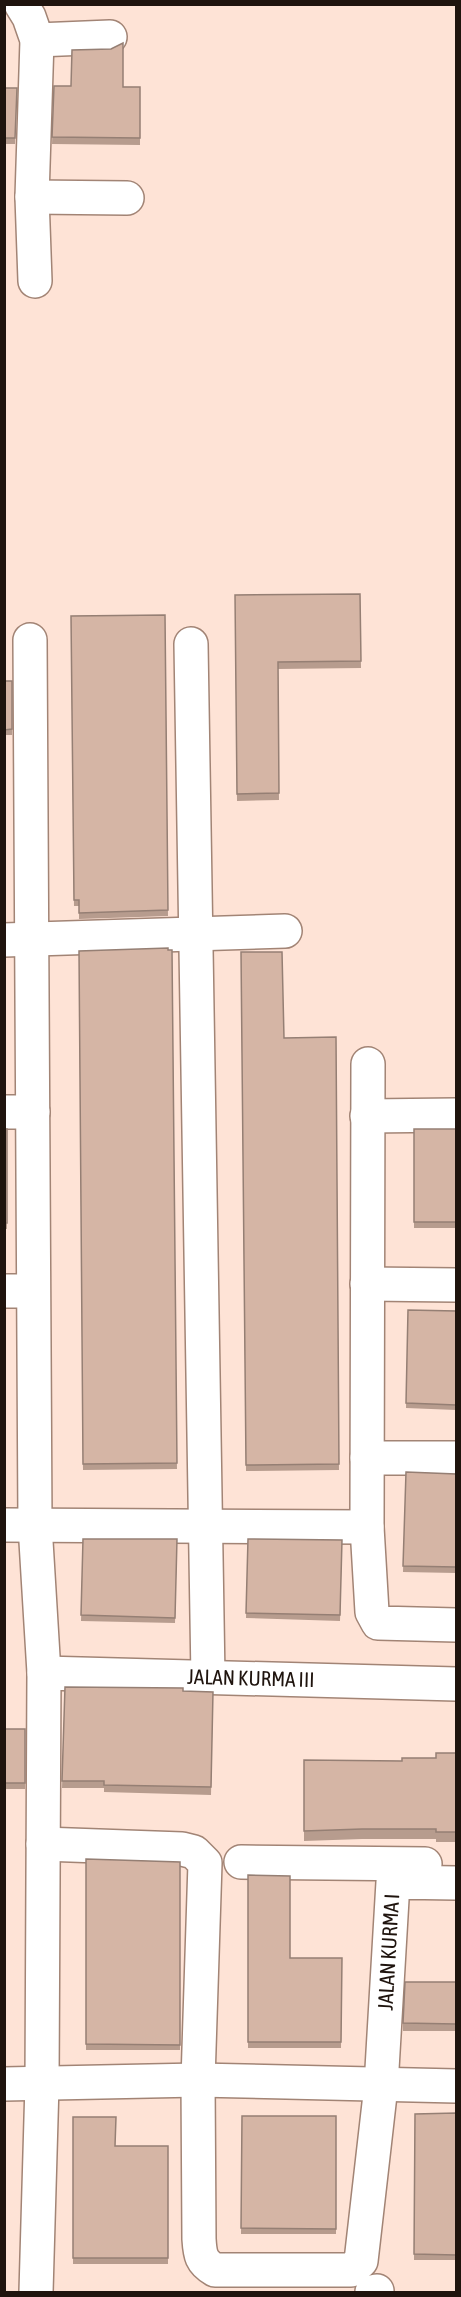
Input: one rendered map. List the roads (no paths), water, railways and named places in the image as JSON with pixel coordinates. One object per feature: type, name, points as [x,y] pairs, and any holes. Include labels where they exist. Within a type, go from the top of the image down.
[{"type":"street","points":[[21,4],[29,17],[37,40],[32,197],[34,281]]},
{"type":"street","points":[[37,40],[111,37]]},
{"type":"street","points":[[32,197],[127,198]]},
{"type":"street","points":[[30,640],[18,784],[19,1291],[20,1525],[44,1673],[42,2084],[36,2292]]},
{"type":"street","points":[[191,644],[208,1678]]},
{"type":"street","points":[[18,939],[285,931]]},
{"type":"street","points":[[368,1064],[367,1527],[372,1612],[378,1623],[456,1625]]},
{"type":"street","points":[[368,1116],[456,1115]]},
{"type":"street","points":[[367,1284],[456,1285]]},
{"type":"street","points":[[367,1458],[456,1458]]},
{"type":"street","points":[[20,1525],[367,1527]]},
{"type":"street","name":"JALAN KURMA III","points":[[44,1673],[456,1684]]},
{"type":"street","points":[[43,1844],[182,1849],[194,1852],[205,1863],[198,2080],[200,2256],[205,2264],[214,2270],[351,2270],[362,2261],[381,2086]]},
{"type":"street","points":[[241,1862],[456,1864]]},
{"type":"street","name":"JALAN KURMA I","points":[[381,2086],[393,1882],[456,1883]]},
{"type":"street","points":[[4,2084],[198,2080],[456,2086]]}]
